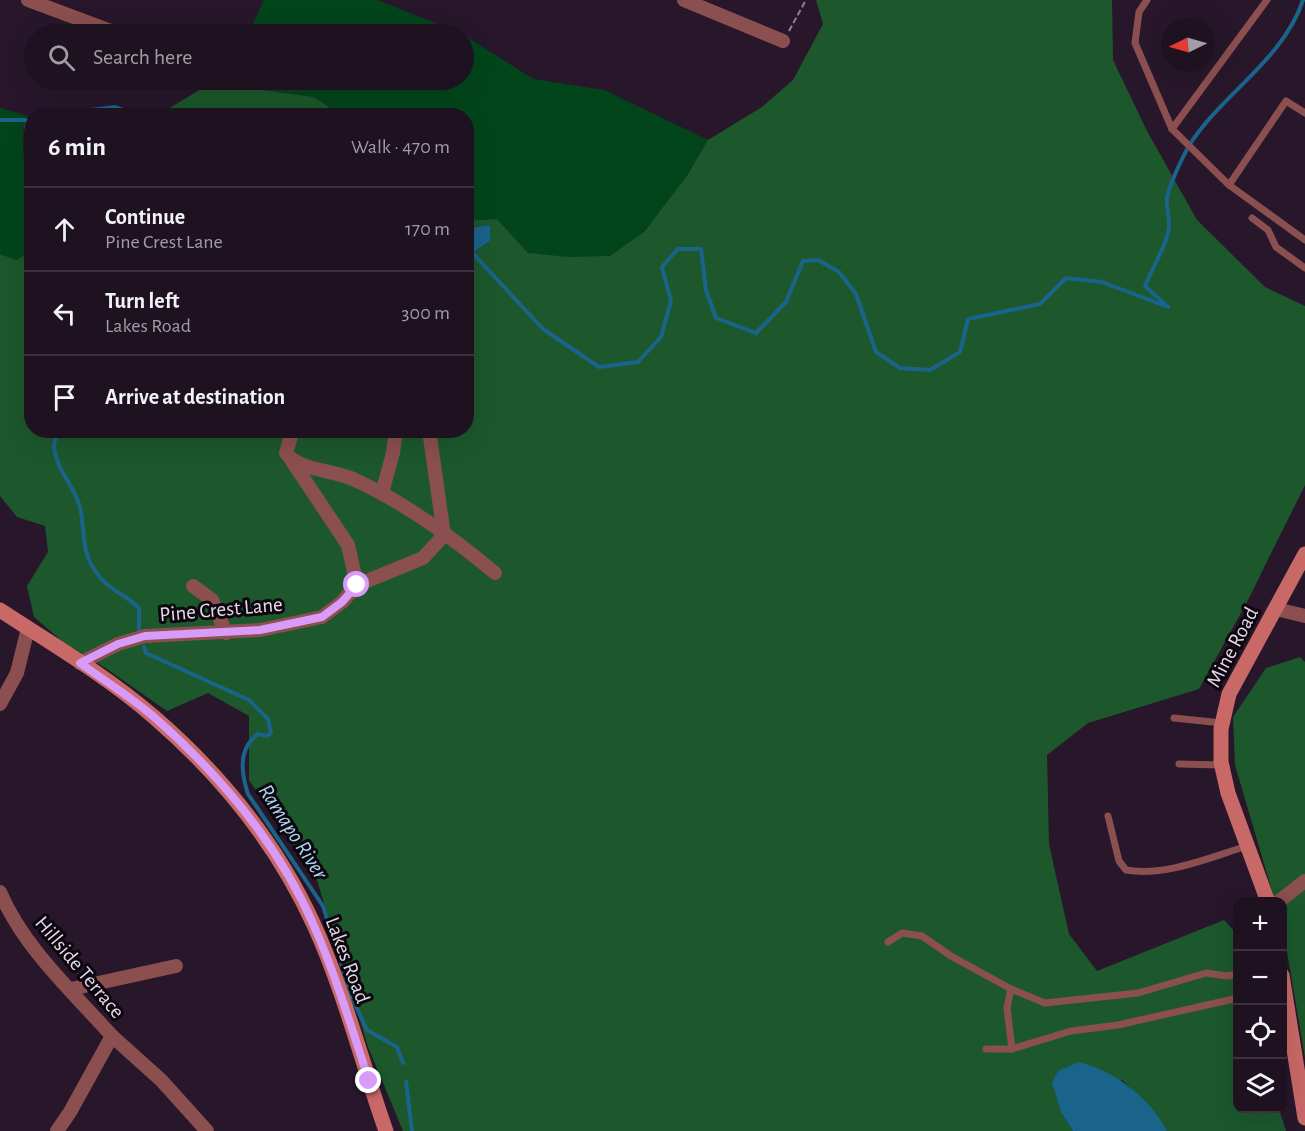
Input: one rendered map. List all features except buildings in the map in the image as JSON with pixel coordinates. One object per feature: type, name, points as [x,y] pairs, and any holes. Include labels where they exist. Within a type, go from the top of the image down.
[{"type":"main road","name":"Mine Road","points":[[1266,897],[1228,794],[1221,765],[1222,723],[1229,694],[1305,555]]},
{"type":"main road","name":"Lakes Road","points":[[0,610],[80,663],[152,716],[198,759],[251,818],[296,890],[314,925],[386,1131]]},
{"type":"main road","points":[[1287,1005],[1305,1118]]},
{"type":"street","points":[[28,0],[92,24]]},
{"type":"street","points":[[684,0],[783,41]]},
{"type":"street","points":[[291,438],[286,453],[348,545],[357,585],[423,558],[444,535]]},
{"type":"street","points":[[382,493],[395,438]]},
{"type":"street","points":[[430,438],[444,535]]},
{"type":"street","points":[[292,461],[338,472],[382,493],[409,508],[495,573]]},
{"type":"street","name":"Pine Crest Lane","points":[[80,663],[118,644],[145,636],[226,633],[297,624],[322,617],[342,602],[357,585]]},
{"type":"street","points":[[193,586],[212,600],[226,633]]},
{"type":"street","points":[[1276,609],[1305,616]]},
{"type":"street","points":[[0,704],[16,674],[28,628]]},
{"type":"street","points":[[1284,897],[1305,881]]},
{"type":"street","name":"Hillside Terrace","points":[[0,894],[9,913],[32,947],[112,1036],[70,1113],[57,1131]]},
{"type":"street","points":[[71,989],[176,966]]},
{"type":"street","points":[[112,1036],[161,1080],[206,1131]]},
{"type":"lane","points":[[1147,0],[1139,12],[1135,44],[1172,129],[1229,185],[1305,240]]},
{"type":"lane","points":[[1172,129],[1267,0]]},
{"type":"lane","points":[[1229,185],[1286,101],[1305,113]]},
{"type":"lane","points":[[1252,218],[1268,230],[1276,247],[1305,268]]},
{"type":"lane","points":[[1174,718],[1222,723]]},
{"type":"lane","points":[[1179,764],[1221,765]]},
{"type":"lane","points":[[1107,816],[1119,861],[1126,870],[1138,872],[1164,868],[1247,846]]},
{"type":"lane","points":[[888,942],[902,933],[922,936],[951,956],[1011,989],[1045,1003],[1138,993],[1206,973],[1233,975]]},
{"type":"lane","points":[[1011,989],[1007,1008],[1012,1049]]},
{"type":"lane","points":[[986,1049],[1012,1049],[1071,1031],[1118,1025],[1233,999]]},
{"type":"path","points":[[783,41],[806,0]]},
{"type":"green space","points":[[264,0],[377,0],[437,24],[253,24]]},
{"type":"green space","points":[[816,0],[1112,0],[1113,60],[1147,131],[1197,220],[1265,287],[1305,306],[1305,485],[1247,602],[1199,689],[1088,723],[1047,755],[1049,844],[1069,934],[1097,971],[1224,920],[1233,930],[1233,1113],[1280,1113],[1286,1131],[1167,1131],[1147,1104],[1122,1080],[1062,1114],[1073,1131],[403,1131],[368,1047],[316,877],[249,780],[249,716],[208,693],[167,711],[104,667],[63,642],[34,617],[27,586],[48,552],[45,526],[17,517],[0,496],[0,254],[16,260],[24,255],[24,438],[474,438],[474,252],[490,241],[490,225],[474,227],[474,218],[497,219],[528,253],[569,257],[610,256],[644,232],[686,177],[708,140],[762,107],[793,80],[823,24]]},
{"type":"green space","points":[[474,41],[533,79],[604,90],[708,140],[666,205],[638,237],[611,256],[570,258],[528,253],[497,219],[474,218],[474,108],[331,108],[314,97],[262,90],[474,90]]},
{"type":"green space","points":[[199,90],[262,90],[314,97],[330,108],[170,108]]},
{"type":"green space","points":[[0,108],[24,115],[24,255],[16,260],[0,254]]},
{"type":"green space","points":[[1300,657],[1305,662],[1305,1058],[1287,952],[1287,897],[1274,897],[1235,765],[1233,717],[1266,668]]},
{"type":"water","points":[[115,105],[124,108],[91,108]]},
{"type":"water","points":[[490,225],[490,241],[474,252],[474,227]]},
{"type":"water","points":[[1079,1062],[1106,1072],[1130,1088],[1151,1108],[1167,1131],[1073,1131],[1062,1114],[1052,1083],[1058,1071]]},
{"type":"waterway","points":[[474,255],[543,329],[599,367],[638,362],[661,337],[671,301],[662,267],[678,249],[701,249],[706,290],[716,318],[756,333],[786,302],[803,261],[818,260],[839,272],[856,294],[876,352],[900,368],[930,370],[960,352],[968,319],[1040,304],[1066,278],[1102,282],[1168,307],[1145,286],[1168,233],[1167,199],[1177,171],[1190,144],[1204,126],[1282,41],[1303,0]]},
{"type":"waterway","name":"Ramapo River","points":[[0,120],[24,120]]},
{"type":"waterway","name":"Ramapo River","points":[[56,438],[54,444],[56,456],[80,507],[85,547],[90,562],[104,582],[139,608],[139,632]]},
{"type":"waterway","name":"Ramapo River","points":[[144,647],[146,653],[249,700],[268,719],[271,733],[267,736],[258,734],[247,746],[244,754],[243,769],[248,794],[323,906],[352,998],[367,1030],[397,1047],[403,1063]]},
{"type":"waterway","name":"Ramapo River","points":[[406,1082],[412,1131]]},
{"type":"route","points":[[357,585],[342,602],[322,617],[260,630],[218,634],[145,636],[118,644],[80,663],[152,716],[198,759],[251,818],[296,890],[314,925],[369,1081]]}]
